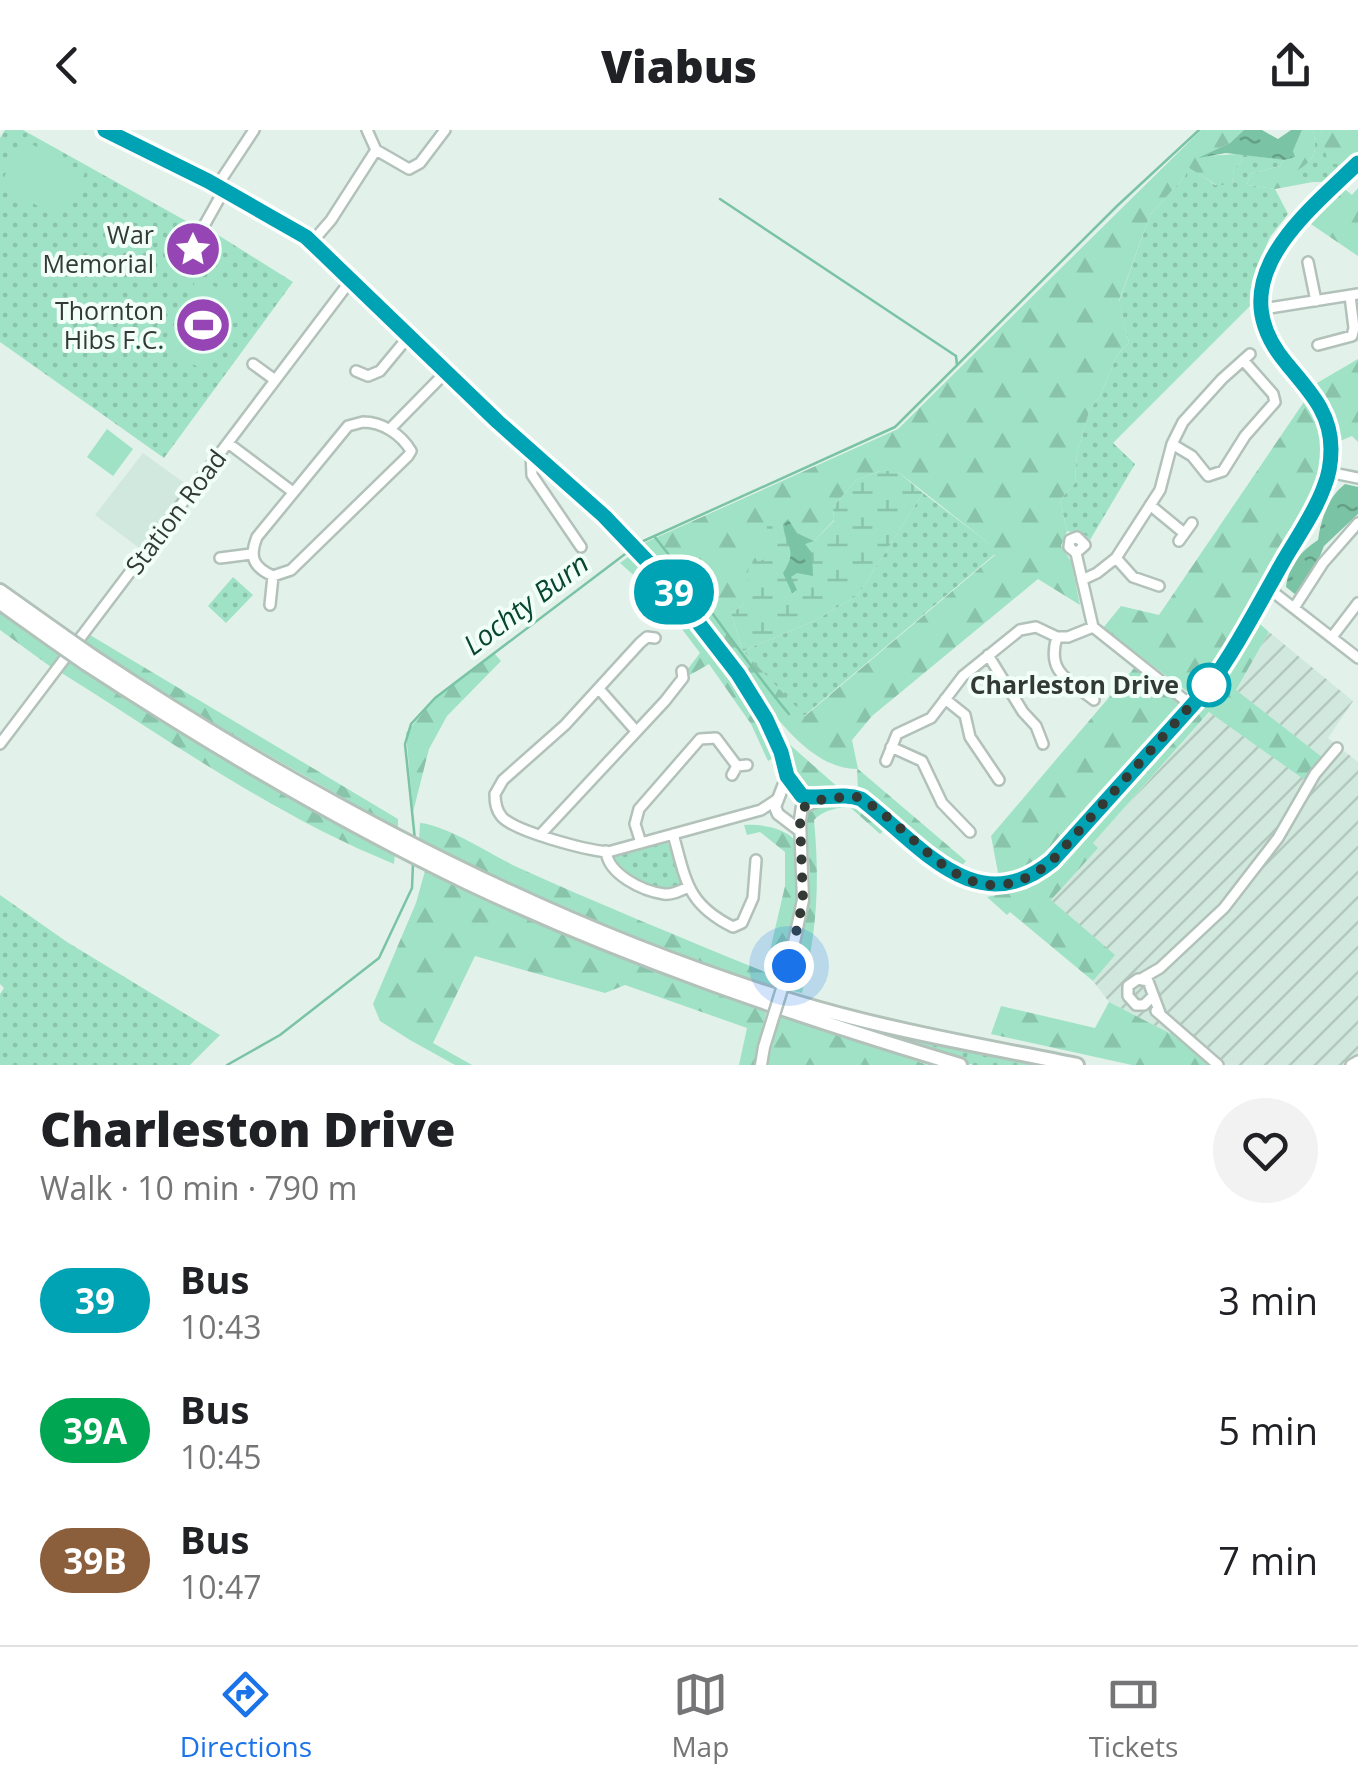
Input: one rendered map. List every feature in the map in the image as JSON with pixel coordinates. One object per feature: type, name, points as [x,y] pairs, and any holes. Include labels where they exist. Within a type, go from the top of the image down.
[{"type":"highway","points":[[0,591],[58,639]]},
{"type":"highway","points":[[0,603],[389,838],[573,930],[785,1010],[960,1065]]},
{"type":"highway","points":[[441,864],[627,941],[794,1002],[1077,1065]]},
{"type":"main road","points":[[105,130],[220,188],[312,242],[630,541],[754,698],[800,802],[803,900],[761,1065]]},
{"type":"main road","points":[[787,776],[777,798],[782,816],[800,831]]},
{"type":"main road","points":[[777,798],[789,790],[800,802]]},
{"type":"main road","points":[[782,816],[800,802]]},
{"type":"street","points":[[191,249],[254,130]]},
{"type":"street","points":[[367,130],[376,150],[404,168],[415,168],[445,130]]},
{"type":"street","points":[[312,242],[332,220],[376,150]]},
{"type":"street","points":[[800,802],[850,795],[861,799],[956,876],[982,883],[1012,882],[1052,861],[1192,706],[1224,664],[1315,505],[1328,472],[1330,436],[1322,410],[1273,344],[1263,309],[1266,274],[1282,239],[1358,163]]},
{"type":"street","points":[[1309,262],[1316,301]]},
{"type":"street","name":"Station Road","points":[[0,744],[351,280]]},
{"type":"street","points":[[1263,309],[1354,295],[1352,336],[1318,345]]},
{"type":"street","points":[[356,371],[368,376],[380,371],[409,336]]},
{"type":"street","points":[[1082,580],[1116,558],[1163,481],[1172,444],[1189,414],[1246,357],[1276,402],[1245,436],[1224,471],[1208,476],[1192,456],[1172,444]]},
{"type":"street","points":[[253,364],[275,380]]},
{"type":"street","points":[[390,429],[446,372]]},
{"type":"street","points":[[268,574],[291,570],[408,456],[412,450],[409,445],[375,422],[348,426],[256,537],[252,554],[254,562],[268,574],[270,605]]},
{"type":"street","points":[[228,443],[293,492]]},
{"type":"street","points":[[531,452],[532,475],[581,547]]},
{"type":"street","points":[[1328,472],[1358,478]]},
{"type":"street","points":[[1150,505],[1181,537],[1192,523]]},
{"type":"street","points":[[1294,608],[1323,563],[1358,523]]},
{"type":"street","points":[[1076,553],[1093,627],[1192,706]]},
{"type":"street","points":[[220,558],[252,554]]},
{"type":"street","points":[[1116,558],[1138,580],[1159,586]]},
{"type":"street","points":[[1268,588],[1358,658]]},
{"type":"street","points":[[1332,637],[1358,603]]},
{"type":"street","points":[[886,762],[890,747],[902,730],[931,718],[963,676],[1028,627],[1074,637],[1093,627]]},
{"type":"street","points":[[649,634],[536,754],[498,787],[496,804],[505,820],[584,849],[606,851],[762,810],[777,798]]},
{"type":"street","points":[[1057,636],[1052,656],[1056,668],[1094,700]]},
{"type":"street","points":[[988,655],[1044,731],[1043,744]]},
{"type":"street","points":[[542,834],[685,676]]},
{"type":"street","points":[[599,689],[636,731]]},
{"type":"street","points":[[945,700],[965,715],[970,737],[999,780]]},
{"type":"street","points":[[641,843],[635,824],[640,808],[698,741],[706,736],[716,738],[739,769]]},
{"type":"street","points":[[890,747],[922,760],[942,803],[970,832]]},
{"type":"street","points":[[1160,968],[1150,996],[1132,1003],[1127,992],[1130,984],[1160,968],[1224,908],[1278,838],[1314,774],[1338,748]]},
{"type":"street","points":[[762,810],[782,816]]},
{"type":"street","points":[[673,834],[688,887],[704,910],[750,933]]},
{"type":"street","points":[[606,851],[607,861],[617,873],[660,893],[688,887]]},
{"type":"street","points":[[739,926],[753,898],[752,868]]},
{"type":"street","points":[[1141,979],[1160,1013],[1218,1065]]},
{"type":"street","points":[[1351,1065],[1358,1061]]},
{"type":"shaded area","points":[[143,453],[187,485],[142,550],[95,515]]},
{"type":"shaded area","points":[[1269,632],[1353,701],[1328,738],[1358,762],[1358,1065],[1211,1065],[1181,1039],[1109,1002],[1093,981],[1114,955],[1050,901],[1097,848],[1092,844],[1210,712],[1305,779],[1322,757],[1236,690]]},
{"type":"green space","points":[[5,130],[23,130],[195,226],[187,240],[190,248],[195,250],[202,239],[212,244],[218,235],[293,282],[164,458],[0,342],[0,138]]},
{"type":"green space","points":[[1201,130],[1244,130],[1230,143],[1203,156],[1239,154],[1242,161],[1234,168],[1232,185],[1216,185],[1188,167],[1185,176],[1150,215],[1119,301],[1129,343],[1117,355],[1100,396],[1090,409],[1077,452],[1075,483],[1060,500],[1067,531],[1061,546],[1071,561],[1080,605],[1038,579],[872,716],[852,740],[858,769],[966,861],[958,870],[858,790],[857,769],[835,765],[793,736],[757,692],[705,616],[644,543],[898,429]],"holes":[[[880,471],[897,471],[986,541],[995,555],[805,716],[743,651],[731,613],[745,604],[775,556],[797,533],[814,541],[834,520],[833,507],[856,480]]]},
{"type":"green space","points":[[1302,130],[1313,130],[1315,150],[1311,160],[1295,172],[1313,182],[1275,189],[1247,185],[1250,174],[1280,166],[1294,157]]},
{"type":"green space","points":[[1313,130],[1321,130],[1326,149],[1341,163],[1358,152],[1334,182],[1313,182],[1294,172],[1313,156]]},
{"type":"green space","points":[[1321,130],[1358,130],[1358,152],[1341,164],[1328,164]]},
{"type":"green space","points":[[22,139],[85,173],[61,218],[0,186]]},
{"type":"green space","points":[[1239,154],[1284,160],[1280,166],[1250,174],[1247,185],[1275,189],[1288,214],[1270,237],[1261,258],[1253,303],[1113,443],[1135,464],[1090,540],[1067,531],[1060,500],[1075,483],[1077,452],[1090,409],[1100,396],[1117,355],[1129,343],[1119,302],[1150,215],[1185,176],[1188,166],[1215,185],[1232,184],[1234,168],[1242,161]]},
{"type":"green space","points":[[1341,186],[1352,195],[1358,188],[1358,256],[1305,220]]},
{"type":"green space","name":"Thornton Hibs F.C.","points":[[197,278],[243,300],[208,372],[162,349]]},
{"type":"green space","points":[[1358,359],[1358,442],[1352,436],[1340,441],[1334,416],[1317,383]]},
{"type":"green space","points":[[1308,396],[1322,436],[1324,478],[1218,663],[1193,696],[1103,628],[1121,606],[1159,615]]},
{"type":"green space","points":[[107,429],[133,449],[113,476],[87,457]]},
{"type":"green space","points":[[880,471],[897,471],[923,493],[858,595],[816,620],[743,651],[731,613],[745,604],[749,564],[775,556],[766,524],[788,519],[797,533],[814,541],[834,521],[833,507],[856,480]]},
{"type":"green space","points":[[923,493],[986,541],[995,554],[804,716],[743,651],[816,620],[858,595]]},
{"type":"green space","points":[[632,554],[712,649],[777,756],[768,761],[751,724],[709,664],[690,675],[687,670],[700,653],[657,596],[620,563]]},
{"type":"green space","points":[[233,577],[253,595],[226,623],[208,606]]},
{"type":"green space","points":[[0,612],[61,654],[51,667],[0,630]]},
{"type":"green space","points":[[1260,624],[1269,632],[1236,690],[1322,757],[1305,780],[1209,712],[1093,843],[1098,848],[1051,900],[1115,955],[1093,981],[987,897],[1027,889],[1055,868],[1204,702],[1253,625]]},
{"type":"green space","points":[[90,635],[398,819],[398,829],[221,728],[84,643]]},
{"type":"green space","points":[[494,653],[501,661],[447,716],[429,749],[413,812],[406,733],[435,698]]},
{"type":"green space","points":[[70,660],[281,793],[395,853],[394,864],[307,823],[182,750],[60,672]]},
{"type":"green space","points":[[1134,668],[1186,707],[1042,862],[1014,876],[999,878],[991,836]]},
{"type":"green space","points":[[785,744],[840,789],[810,791],[802,787]]},
{"type":"green space","points":[[845,801],[866,808],[888,827],[880,834],[851,808],[831,810],[814,820],[817,887],[811,949],[802,993],[788,990],[807,915],[810,877],[806,814],[816,806]]},
{"type":"green space","points":[[420,823],[443,829],[548,881],[765,972],[785,886],[785,852],[760,832],[747,835],[744,825],[783,832],[799,848],[802,880],[791,939],[775,989],[640,938],[463,862],[419,841]]},
{"type":"green space","points":[[666,841],[673,850],[681,883],[676,889],[658,888],[627,876],[611,854]]},
{"type":"green space","points":[[425,871],[621,958],[767,1009],[755,1065],[739,1065],[747,1028],[625,985],[605,993],[475,956],[433,1043],[472,1065],[455,1065],[410,1040],[380,1021],[373,1004],[416,903]]},
{"type":"green space","points":[[0,895],[67,942],[220,1035],[190,1065],[0,1065],[0,994],[4,988],[0,984]]},
{"type":"green space","points":[[1109,1002],[1181,1039],[1211,1065],[1132,1065],[991,1034],[1001,1006],[1095,1028]]},
{"type":"green space","points":[[792,1006],[1057,1065],[973,1065]]},
{"type":"green space","points":[[780,1015],[928,1065],[767,1065]]},
{"type":"water","points":[[1244,130],[1262,130],[1278,139],[1291,130],[1302,130],[1293,151],[1295,157],[1284,160],[1226,153],[1198,158],[1230,143]]},
{"type":"water","points":[[1345,484],[1358,487],[1358,514],[1324,546],[1311,578],[1296,595],[1286,587],[1290,572],[1301,554],[1318,540],[1326,509]]},
{"type":"water","points":[[788,519],[797,533],[814,541],[805,544],[812,553],[813,576],[797,573],[791,577],[797,590],[792,593],[783,573],[791,553],[783,524]]},
{"type":"waterway","name":"Lochty Burn","points":[[639,543],[895,427],[1199,130]]},
{"type":"waterway","points":[[720,199],[956,356],[957,365]]},
{"type":"waterway","points":[[654,536],[789,714]]},
{"type":"waterway","name":"Lochty Burn","points":[[415,840],[405,744],[411,724],[435,698],[633,548]]},
{"type":"waterway","name":"Lochty Burn","points":[[227,1065],[280,1035],[379,958],[412,888],[413,863]]},
{"type":"bus line","name":"39","points":[[105,130],[208,181],[306,237],[498,422],[604,516],[666,581],[738,674],[766,719],[796,792],[823,799],[850,795],[861,799],[948,872],[993,884],[1026,877],[1052,861],[1206,690],[1315,505],[1329,466],[1328,427],[1312,392],[1273,344],[1265,322],[1263,287],[1271,258],[1286,232],[1358,163]]},
{"type":"place","name":"War Memorial","points":[[193,249]]},
{"type":"place","name":"Thornton Hibs F.C.","points":[[203,325]]},
{"type":"place","name":"Charleston Drive","points":[[1209,685]]},
{"type":"route","points":[[789,966],[802,913],[800,814],[804,807],[823,799],[855,796],[948,872],[982,883],[1012,882],[1052,861],[1209,685]]}]
